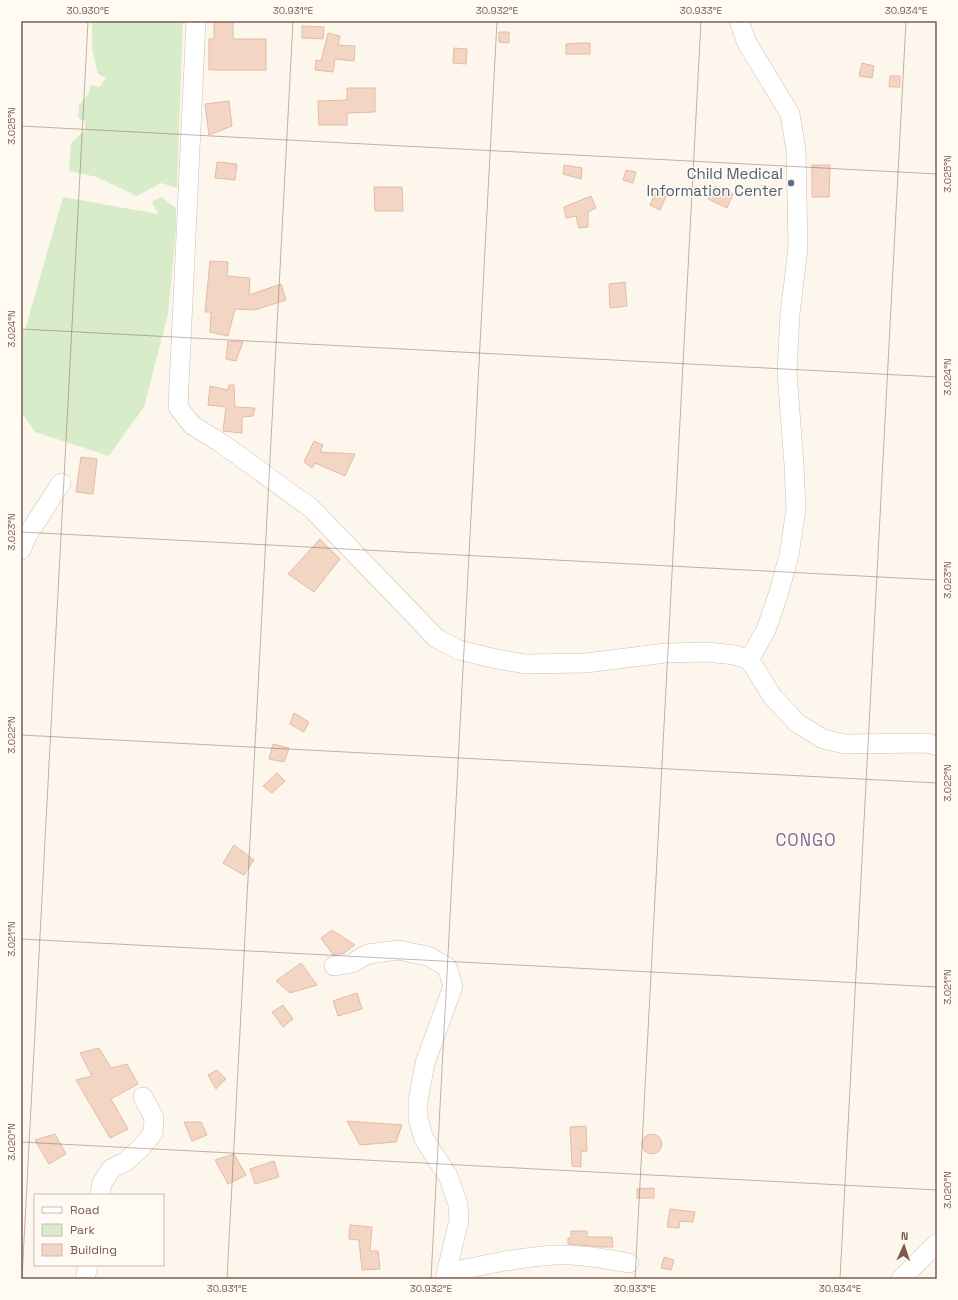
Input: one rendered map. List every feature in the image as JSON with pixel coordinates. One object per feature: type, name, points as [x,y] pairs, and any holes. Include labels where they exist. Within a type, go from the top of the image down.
[{"type":"street","points":[[196,21],[178,407],[192,425],[221,443],[311,508],[436,638],[459,650],[525,664],[586,663],[666,653],[707,652],[735,655],[749,660],[772,696],[797,723],[823,739],[845,744],[927,743],[937,746]]},
{"type":"street","points":[[739,21],[747,43],[790,114],[796,150],[798,225],[798,248],[790,314],[787,372],[796,509],[789,555],[779,592],[766,630],[749,660]]},
{"type":"street","points":[[21,550],[27,536],[61,483]]},
{"type":"street","points":[[334,966],[352,963],[368,954],[398,950],[428,956],[446,967],[453,986],[425,1063],[418,1101],[418,1119],[424,1139],[448,1176],[458,1204],[459,1220],[446,1276],[511,1260],[556,1255],[587,1257],[629,1263]]},
{"type":"street","points":[[100,1194],[102,1183],[111,1169],[124,1162],[141,1148],[153,1132],[154,1118],[143,1098]]},
{"type":"street","points":[[901,1279],[937,1243]]},
{"type":"street","points":[[85,1279],[88,1266]]},
{"type":"green space","points":[[92,21],[183,21],[177,188],[161,183],[137,196],[97,177],[69,171],[71,143],[85,130],[85,121],[78,118],[79,105],[89,93],[90,85],[99,87],[106,78],[98,74],[92,49]]},
{"type":"green space","points":[[63,197],[158,214],[152,202],[161,197],[176,208],[176,230],[168,314],[144,407],[109,456],[35,432],[21,412],[21,329],[25,330]]},
{"type":"building","points":[[214,21],[233,21],[233,39],[266,39],[266,70],[209,70],[209,39],[214,39]]},
{"type":"building","points":[[302,26],[324,27],[323,39],[302,38]]},
{"type":"building","points":[[499,32],[509,32],[509,43],[499,42]]},
{"type":"building","points":[[328,33],[340,36],[338,45],[355,46],[354,61],[335,59],[333,72],[315,70],[316,60],[321,61]]},
{"type":"building","points":[[590,43],[590,54],[566,54],[566,44]]},
{"type":"building","points":[[454,48],[467,49],[466,64],[453,63]]},
{"type":"building","points":[[862,63],[874,66],[872,78],[859,76]]},
{"type":"building","points":[[890,76],[900,76],[900,87],[889,87]]},
{"type":"building","points":[[347,88],[375,88],[375,112],[347,113],[347,125],[319,125],[318,101],[347,100]]},
{"type":"building","points":[[229,101],[232,126],[209,135],[205,104]]},
{"type":"building","points":[[217,162],[237,164],[235,180],[215,178]]},
{"type":"building","points":[[564,165],[582,168],[581,179],[563,174]]},
{"type":"building","points":[[812,165],[830,165],[829,197],[812,197]]},
{"type":"building","points":[[626,170],[636,172],[633,183],[623,180]]},
{"type":"building","points":[[715,186],[733,194],[727,208],[708,199]]},
{"type":"building","points":[[374,187],[402,187],[403,211],[375,211]]},
{"type":"building","points":[[657,190],[667,194],[660,210],[650,205]]},
{"type":"building","points":[[591,196],[596,208],[588,212],[588,227],[579,228],[576,216],[566,218],[564,207]]},
{"type":"building","points":[[210,261],[228,262],[227,276],[250,278],[249,295],[281,284],[286,300],[255,310],[235,309],[228,336],[210,332],[211,312],[205,312]]},
{"type":"building","points":[[625,282],[627,306],[610,308],[609,284]]},
{"type":"building","points":[[228,341],[243,342],[236,361],[226,359]]},
{"type":"building","points":[[229,385],[234,385],[235,407],[255,408],[253,416],[242,417],[242,433],[223,431],[226,407],[208,405],[210,386],[228,390]]},
{"type":"building","points":[[314,441],[323,445],[320,452],[355,454],[345,476],[315,463],[312,468],[304,462]]},
{"type":"building","points":[[81,457],[97,459],[93,494],[76,492]]},
{"type":"building","points":[[320,539],[340,559],[314,592],[288,574]]},
{"type":"building","points":[[294,713],[309,722],[304,732],[290,724]]},
{"type":"building","points":[[273,744],[289,748],[284,762],[269,759]]},
{"type":"building","points":[[277,773],[285,781],[272,793],[263,786]]},
{"type":"building","points":[[234,845],[254,860],[244,875],[223,863]]},
{"type":"building","points":[[332,930],[355,945],[344,953],[333,955],[321,938]]},
{"type":"building","points":[[301,963],[317,985],[290,993],[276,981]]},
{"type":"building","points":[[357,993],[362,1009],[338,1016],[333,1001]]},
{"type":"building","points":[[283,1005],[293,1019],[283,1027],[272,1012]]},
{"type":"building","points":[[99,1048],[111,1068],[127,1064],[138,1084],[111,1099],[128,1129],[110,1138],[76,1080],[92,1076],[80,1053]]},
{"type":"building","points":[[217,1070],[226,1079],[216,1089],[208,1075]]},
{"type":"building","points":[[347,1121],[402,1125],[396,1142],[360,1145]]},
{"type":"building","points":[[184,1122],[201,1122],[207,1135],[192,1141]]},
{"type":"building","points":[[586,1126],[587,1151],[581,1152],[581,1167],[572,1166],[570,1127]]},
{"type":"building","points":[[55,1134],[66,1154],[49,1164],[35,1140]]},
{"type":"building","points":[[652,1134],[659,1137],[662,1144],[659,1151],[652,1154],[645,1151],[642,1144],[645,1137]]},
{"type":"building","points":[[234,1154],[246,1175],[228,1184],[215,1160]]},
{"type":"building","points":[[274,1161],[279,1177],[255,1184],[250,1169]]},
{"type":"building","points":[[654,1188],[654,1198],[637,1198],[637,1189]]},
{"type":"building","points":[[670,1209],[695,1212],[693,1222],[680,1221],[679,1228],[667,1227]]},
{"type":"building","points":[[350,1225],[372,1227],[370,1251],[378,1251],[380,1269],[362,1270],[359,1240],[349,1239]]},
{"type":"building","points":[[571,1231],[587,1231],[587,1237],[612,1237],[613,1247],[568,1244],[568,1238],[571,1238]]},
{"type":"building","points":[[664,1257],[674,1260],[671,1270],[661,1268]]},
{"type":"place","name":"Child Medical Information Center","points":[[791,183]]},
{"type":"district","name":"CONGO","points":[[806,840]]}]
